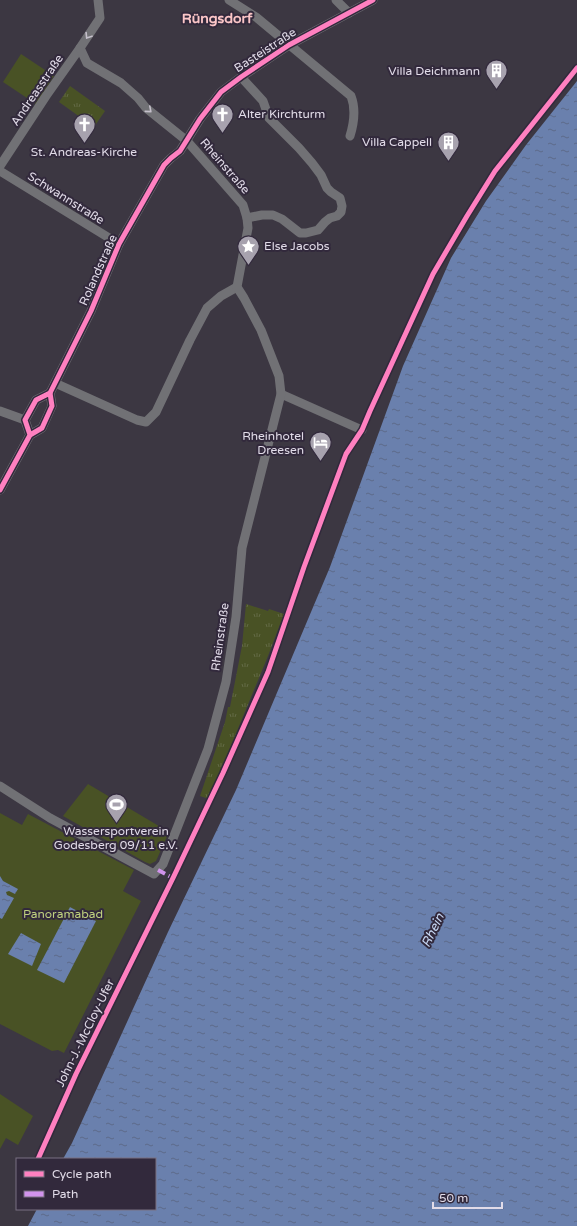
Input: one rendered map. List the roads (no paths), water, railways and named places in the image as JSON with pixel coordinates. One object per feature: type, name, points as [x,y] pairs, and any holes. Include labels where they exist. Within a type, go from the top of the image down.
[{"type":"street","points":[[80,48],[100,18],[98,0]]},
{"type":"street","points":[[229,0],[256,17],[350,96],[354,105],[353,125],[350,136]]},
{"type":"street","points":[[336,0],[349,12]]},
{"type":"street","name":"Basteistraße","points":[[187,141],[200,119],[221,92],[289,45],[373,0]]},
{"type":"street","name":"Rheinstraße","points":[[0,786],[50,818],[154,874],[163,864],[214,731],[230,660],[236,617],[242,548],[280,394],[279,376],[261,330],[237,287],[248,228],[243,205],[187,141],[146,108],[138,98],[121,83],[87,63],[80,48]]},
{"type":"street","name":"Andreasstraße","points":[[0,166],[46,96],[80,48]]},
{"type":"street","points":[[241,77],[264,101],[269,118],[312,163],[321,175],[327,188],[340,198],[342,206],[341,212],[337,216],[325,222],[318,230],[306,233],[300,233],[282,219],[273,215],[262,215],[247,218]]},
{"type":"street","name":"Rolandstraße","points":[[0,490],[30,435],[42,428],[52,406],[50,393],[91,311],[119,244],[164,165],[180,151],[187,141]]},
{"type":"street","name":"Schwannstraße","points":[[0,171],[119,244]]},
{"type":"street","points":[[55,383],[138,420],[146,422],[156,412],[207,308],[221,296],[237,287]]},
{"type":"street","name":"Rolandstraße","points":[[25,420],[36,400],[50,393]]},
{"type":"street","points":[[280,394],[362,430]]},
{"type":"street","points":[[0,411],[25,420],[30,435]]},
{"type":"water","name":"Rhein","points":[[577,81],[577,1226],[28,1226],[36,1210],[156,1210],[156,1158],[64,1158],[72,1143],[168,932],[236,790],[330,567],[403,366],[451,258],[486,201],[526,145]]},
{"type":"water","points":[[0,876],[3,881],[18,889],[15,894],[9,891],[6,892],[7,895],[14,898],[2,919],[0,918]]},
{"type":"water","points":[[70,907],[96,921],[64,983],[37,970]]},
{"type":"water","points":[[21,933],[41,944],[32,966],[8,954]]},
{"type":"place","name":"Villa Deichmann","points":[[496,90]]},
{"type":"place","name":"Alter Kirchturm","points":[[222,134]]},
{"type":"place","name":"St. Andreas-Kirche","points":[[84,144]]},
{"type":"place","name":"Villa Cappell","points":[[448,162]]},
{"type":"place","name":"Else Jacobs","points":[[249,266]]},
{"type":"place","name":"Rheinhotel Dreesen","points":[[320,462]]},
{"type":"place","name":"Wassersportverein Godesberg 09/11 e.V.","points":[[116,824]]},
{"type":"district","name":"Rüngsdorf","points":[[217,18]]},
{"type":"park label","name":"Panoramabad","points":[[63,914]]}]
